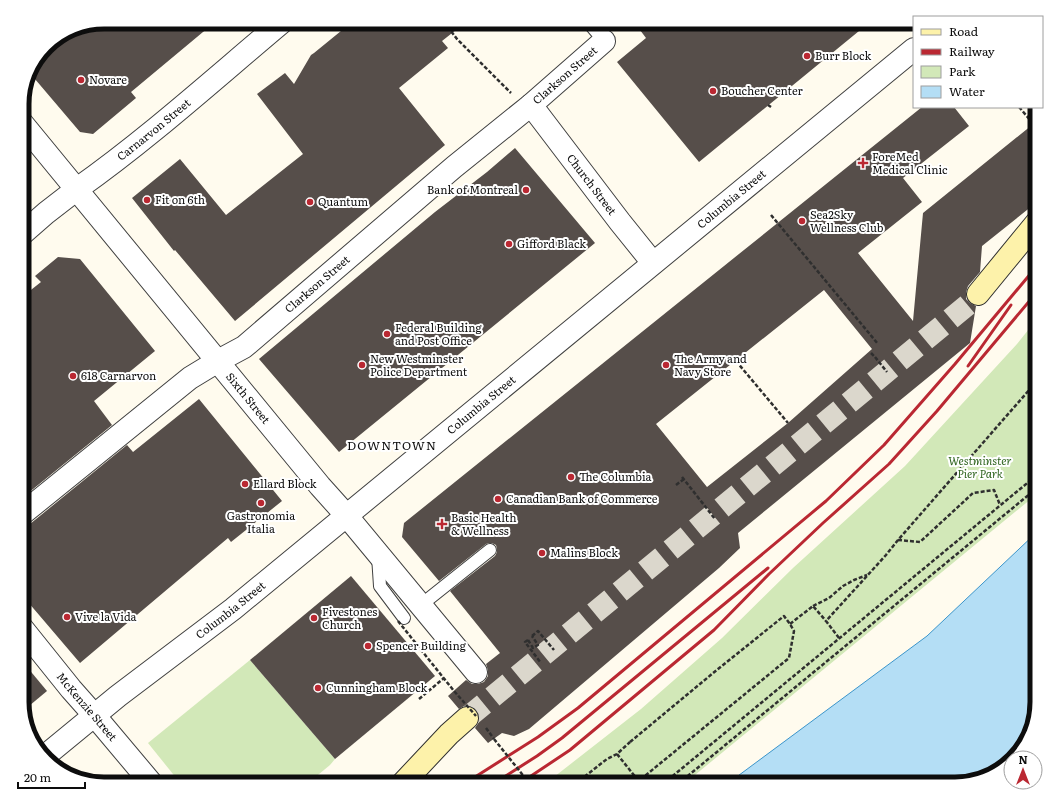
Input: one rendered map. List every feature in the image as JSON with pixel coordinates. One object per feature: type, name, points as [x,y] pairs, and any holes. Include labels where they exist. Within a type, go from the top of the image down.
[{"type":"main road","points":[[978,294],[1030,231]]},
{"type":"main road","points":[[409,777],[449,734],[471,717]]},
{"type":"street","name":"Carnarvon Street","points":[[29,228],[46,213],[108,167],[167,120],[274,29]]},
{"type":"street","name":"Clarkson Street","points":[[29,508],[190,378],[244,347],[454,167],[531,105],[604,41]]},
{"type":"street","name":"Columbia Street","points":[[49,753],[94,715],[233,609],[913,50]]},
{"type":"street","name":"Church Street","points":[[531,105],[653,263]]},
{"type":"street","name":"Sixth Street","points":[[29,131],[78,189],[320,486],[377,551],[476,672]]},
{"type":"street","name":"McKenzie Street","points":[[29,637],[71,689],[146,777]]},
{"type":"lane","points":[[594,29],[604,41]]},
{"type":"lane","points":[[422,605],[490,550]]},
{"type":"lane","points":[[377,551],[380,586],[401,620]]},
{"type":"path","points":[[449,29],[457,39],[508,90]]},
{"type":"path","points":[[1020,108],[1030,121]]},
{"type":"path","points":[[771,215],[878,344]]},
{"type":"path","points":[[871,353],[887,372]]},
{"type":"path","points":[[736,361],[788,423]]},
{"type":"path","points":[[826,621],[1030,389]]},
{"type":"path","points":[[676,485],[683,478],[715,519]]},
{"type":"path","points":[[671,777],[1030,481]]},
{"type":"path","points":[[898,540],[920,542],[974,493],[994,490],[1000,505]]},
{"type":"path","points":[[686,777],[1030,494]]},
{"type":"path","points":[[790,624],[813,606],[829,598],[843,586],[867,575]]},
{"type":"path","points":[[813,606],[839,638]]},
{"type":"path","points":[[584,777],[607,759],[617,754],[784,616],[794,631],[788,658],[644,777]]},
{"type":"path","points":[[401,620],[471,717]]},
{"type":"path","points":[[541,663],[525,642],[528,640],[533,648],[538,645],[532,636],[538,631],[554,650]]},
{"type":"path","points":[[419,699],[444,678]]},
{"type":"path","points":[[494,739],[524,777]]},
{"type":"path","points":[[617,754],[635,777]]},
{"type":"green space","name":"Westminster Pier Park","points":[[1030,328],[1030,500],[693,777],[554,777],[641,709],[722,638],[793,568],[905,466],[1017,344]]},
{"type":"green space","points":[[250,660],[335,759],[315,777],[175,777],[148,743]]},
{"type":"water","points":[[1030,539],[1029,717],[1020,740],[1015,748],[1013,750],[1003,750],[1003,760],[1001,762],[979,773],[960,777],[736,777],[927,636]]},
{"type":"building","name":"Novare","points":[[207,29],[131,92],[136,98],[93,134],[80,132],[34,78],[44,58],[58,44],[66,39],[89,30]]},
{"type":"building","points":[[343,29],[457,29],[442,41],[448,48],[399,88],[445,145],[235,321],[175,250],[174,251],[132,198],[180,159],[226,215],[303,154],[257,94],[285,73],[294,84],[311,55]]},
{"type":"building","name":"Boucher Center","points":[[639,29],[861,29],[699,162],[617,62],[646,38]]},
{"type":"building","points":[[921,108],[955,108],[969,126],[903,178],[922,202],[858,253],[913,321],[923,213],[1030,127],[1030,208],[982,246],[980,272],[968,286],[966,292],[966,299],[976,306],[970,343],[738,533],[740,548],[719,568],[529,729],[514,736],[502,733],[488,743],[475,728],[479,722],[477,710],[471,706],[464,706],[459,709],[448,696],[466,680],[472,684],[484,682],[488,676],[486,664],[500,653],[450,591],[495,556],[497,552],[496,545],[492,543],[486,544],[439,581],[402,537],[404,523]],"holes":[[[824,290],[872,349],[788,423],[707,487],[656,424]]]},
{"type":"building","name":"Federal Building and Post Office","points":[[515,148],[595,243],[339,452],[259,359],[435,212],[487,172]]},
{"type":"building","name":"618 Carnarvon","points":[[58,257],[80,259],[155,351],[94,401],[112,425],[29,492],[29,291],[41,282],[35,276]]},
{"type":"building","points":[[199,399],[282,501],[231,542],[228,538],[80,663],[29,603],[29,524],[127,445],[133,452]]},
{"type":"building","points":[[351,576],[435,676],[335,759],[250,660]]},
{"type":"building","points":[[29,669],[47,691],[29,706]]},
{"type":"tunnel","points":[[467,718],[971,302],[978,294]]},
{"type":"railway","points":[[475,777],[538,737],[578,708],[826,501],[884,445],[955,364],[1030,274]]},
{"type":"railway","points":[[530,777],[570,750],[714,630],[769,574],[889,464],[937,411],[1030,300]]},
{"type":"railway","points":[[968,366],[1011,305]]},
{"type":"railway","points":[[504,777],[562,738],[768,568]]},
{"type":"place","name":"Burr Block","points":[[807,56]]},
{"type":"place","name":"Novare","points":[[81,80]]},
{"type":"place","name":"Boucher Center","points":[[713,91]]},
{"type":"place","name":"ForeMed Medical Clinic","points":[[863,163]]},
{"type":"place","name":"Bank of Montreal","points":[[526,190]]},
{"type":"place","name":"Fit on 6th","points":[[147,200]]},
{"type":"place","name":"Quantum","points":[[310,202]]},
{"type":"place","name":"Sea2Sky Wellness Club","points":[[802,221]]},
{"type":"place","name":"Gifford Black","points":[[509,244]]},
{"type":"place","name":"Federal Building and Post Office","points":[[387,334]]},
{"type":"place","name":"New Westminster Police Department","points":[[362,365]]},
{"type":"place","name":"The Army and Navy Store","points":[[666,365]]},
{"type":"place","name":"618 Carnarvon","points":[[73,376]]},
{"type":"place","name":"The Columbia","points":[[571,477]]},
{"type":"place","name":"Ellard Block","points":[[245,484]]},
{"type":"place","name":"Canadian Bank of Commerce","points":[[498,499]]},
{"type":"place","name":"Gastronomia Italia","points":[[261,503]]},
{"type":"place","name":"Basic Health & Wellness","points":[[442,524]]},
{"type":"place","name":"Malins Block","points":[[542,553]]},
{"type":"place","name":"Vive la Vida","points":[[67,617]]},
{"type":"place","name":"Fivestones Church","points":[[314,618]]},
{"type":"place","name":"Spencer Building","points":[[368,646]]},
{"type":"place","name":"Cunningham Block","points":[[318,688]]},
{"type":"district","name":"DOWNTOWN","points":[[392,446]]}]
